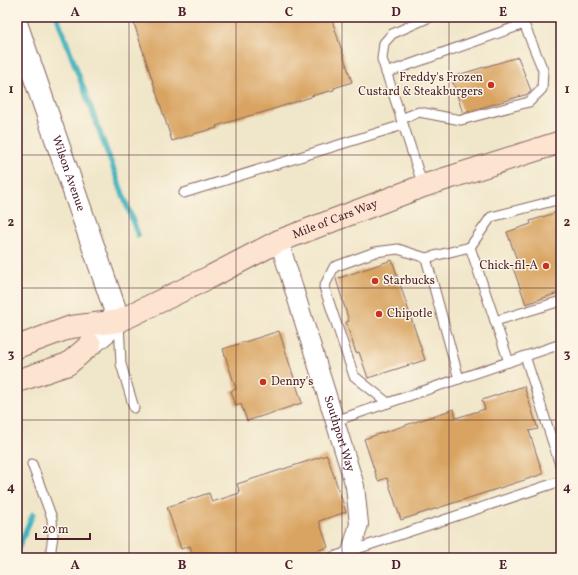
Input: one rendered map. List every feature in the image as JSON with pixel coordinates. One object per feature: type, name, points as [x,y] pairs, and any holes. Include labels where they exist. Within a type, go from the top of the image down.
[{"type":"main road","name":"Mile of Cars Way","points":[[17,347],[71,327],[119,321],[212,276],[279,241],[423,186],[561,142]]},
{"type":"main road","name":"Mile of Cars Way","points":[[17,381],[68,364],[90,346]]},
{"type":"street","name":"Wilson Avenue","points":[[17,26],[119,321]]},
{"type":"street","name":"Southport Way","points":[[279,241],[355,486],[359,524],[349,555]]},
{"type":"street","name":"Mile of Cars Way","points":[[90,346],[119,321]]},
{"type":"lane","points":[[423,186],[382,59],[384,43],[392,34],[429,17]]},
{"type":"lane","points":[[184,193],[402,122],[419,112],[461,120],[529,102],[542,89],[543,70],[523,20],[386,73]]},
{"type":"lane","points":[[388,403],[354,376],[324,287],[334,267],[375,252],[398,249],[426,258],[470,247],[491,217],[561,199]]},
{"type":"lane","points":[[470,247],[509,362]]},
{"type":"lane","points":[[426,258],[458,379]]},
{"type":"lane","points":[[495,320],[561,301]]},
{"type":"lane","points":[[119,321],[121,364],[134,408]]},
{"type":"lane","points":[[335,421],[561,344]]},
{"type":"lane","points":[[525,356],[561,468]]},
{"type":"lane","points":[[32,464],[52,518],[52,558]]},
{"type":"lane","points":[[330,558],[349,555],[561,481]]},
{"type":"building","points":[[132,17],[331,17],[352,82],[334,88],[334,90],[172,141]]},
{"type":"building","name":"Freddy's Frozen Custard & Steakburgers","points":[[518,57],[531,91],[528,94],[463,113],[451,77]]},
{"type":"building","points":[[561,211],[561,292],[526,304],[512,265],[518,263],[507,232],[531,224],[530,221]]},
{"type":"building","points":[[392,260],[425,360],[368,378],[359,352],[356,353],[346,322],[349,321],[336,279]]},
{"type":"building","points":[[279,331],[302,403],[247,421],[241,404],[236,406],[231,391],[236,389],[223,349]]},
{"type":"building","points":[[524,386],[538,429],[529,431],[543,474],[401,520],[387,478],[378,481],[364,439],[454,409],[456,418],[485,409],[482,400]]},
{"type":"building","points":[[327,455],[346,512],[319,521],[328,547],[294,558],[194,558],[190,546],[181,549],[167,507],[209,493],[212,502],[240,493],[237,484]]},
{"type":"waterway","points":[[57,17],[138,235]]},
{"type":"waterway","points":[[17,551],[33,514]]},
{"type":"place","name":"Freddy's Frozen Custard & Steakburgers","points":[[491,85]]},
{"type":"place","name":"Chick-fil-A","points":[[546,266]]},
{"type":"place","name":"Starbucks","points":[[375,281]]},
{"type":"place","name":"Chipotle","points":[[379,314]]},
{"type":"place","name":"Denny's","points":[[263,382]]}]
